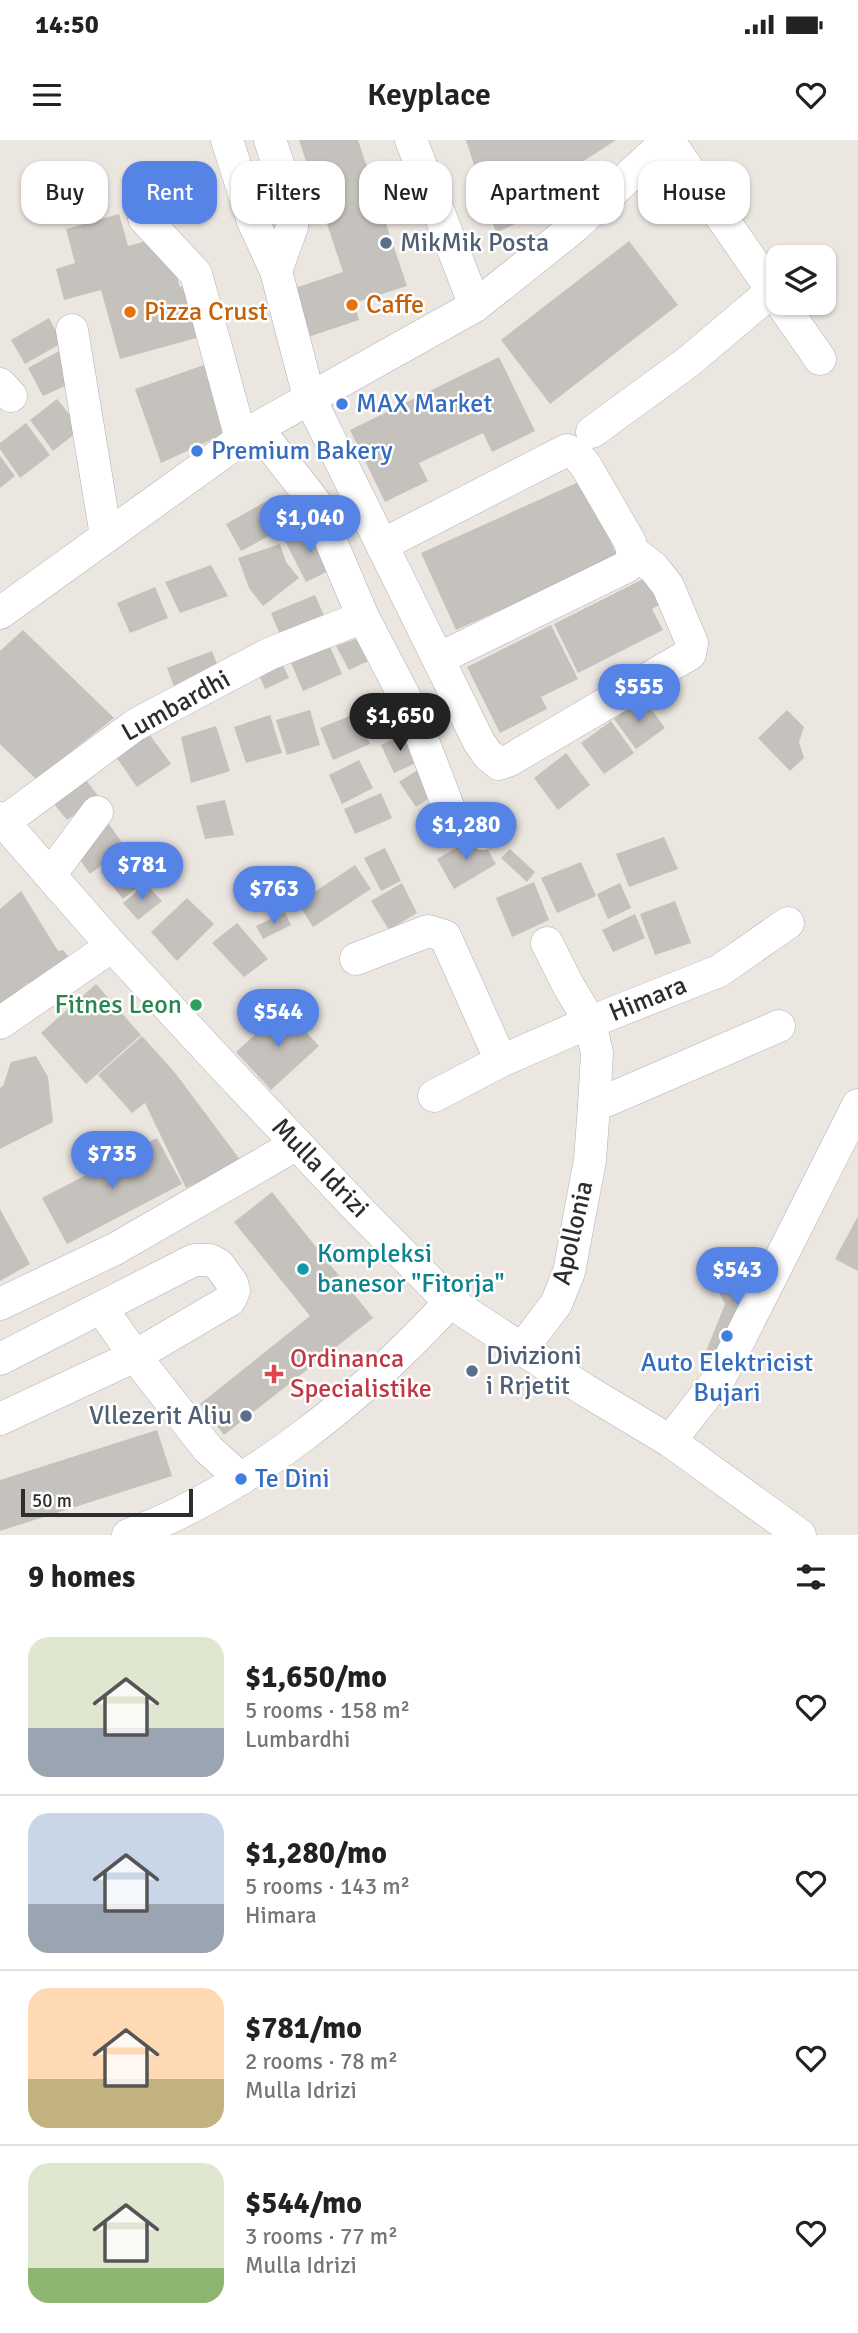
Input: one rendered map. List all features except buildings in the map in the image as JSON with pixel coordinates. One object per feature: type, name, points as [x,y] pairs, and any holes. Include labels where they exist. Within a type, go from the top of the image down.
[{"type":"street","points":[[227,140],[253,221],[276,271]]},
{"type":"street","points":[[270,140],[293,208],[292,227],[276,271],[271,419],[382,545],[479,742],[499,764],[690,654],[692,643],[668,586],[654,568],[632,551]]},
{"type":"street","points":[[411,140],[475,306]]},
{"type":"street","points":[[0,613],[271,419],[475,306],[573,228],[668,140],[766,282]]},
{"type":"street","points":[[150,224],[196,274],[208,314],[271,419],[314,501],[363,617],[410,707],[450,814],[462,824],[483,834]]},
{"type":"street","points":[[592,432],[766,306]]},
{"type":"street","points":[[789,315],[820,359]]},
{"type":"street","points":[[72,330],[107,536]]},
{"type":"street","points":[[382,545],[567,450],[577,455],[586,467],[630,542],[634,558],[626,567],[438,659]]},
{"type":"street","name":"Lumbardhi","points":[[2,820],[135,724],[269,654],[363,617]]},
{"type":"street","points":[[50,876],[97,812]]},
{"type":"street","name":"Mulla Idrizi","points":[[2,820],[112,946],[297,1144],[450,1302],[670,1441],[800,1535]]},
{"type":"street","name":"Himara","points":[[434,1096],[501,1061],[719,971],[788,923]]},
{"type":"street","points":[[356,959],[428,932],[445,936],[501,1061]]},
{"type":"street","name":"Apollonia","points":[[522,1349],[555,1304],[569,1272],[590,1160],[594,1106],[597,1053],[590,1022],[547,943]]},
{"type":"street","points":[[0,1023],[112,946]]},
{"type":"street","points":[[594,1106],[779,1026]]},
{"type":"street","points":[[670,1441],[721,1376],[858,1105]]},
{"type":"street","points":[[0,1304],[115,1249],[297,1144]]},
{"type":"street","points":[[0,1359],[194,1260],[210,1260],[219,1265],[232,1283],[234,1291],[230,1300],[135,1356],[0,1419]]},
{"type":"street","points":[[128,1535],[163,1522],[260,1469],[334,1410],[417,1338],[450,1302]]},
{"type":"street","points":[[101,1308],[208,1449],[241,1479]]},
{"type":"place","name":"MikMik Posta","points":[[386,243]]},
{"type":"place","name":"Caffe","points":[[352,305]]},
{"type":"place","name":"Pizza Crust","points":[[130,312]]},
{"type":"place","name":"MAX Market","points":[[342,404]]},
{"type":"place","name":"Premium Bakery","points":[[197,451]]},
{"type":"place","name":"Fitnes Leon","points":[[196,1005]]},
{"type":"place","name":"Kompleksi banesor \"Fitorja\"","points":[[303,1269]]},
{"type":"place","name":"Auto Elektricist Bujari","points":[[727,1336]]},
{"type":"place","name":"Divizioni i Rrjetit","points":[[472,1371]]},
{"type":"place","name":"Ordinanca Specialistike","points":[[274,1374]]},
{"type":"place","name":"Vllezerit Aliu","points":[[246,1416]]},
{"type":"place","name":"Te Dini","points":[[241,1479]]}]
